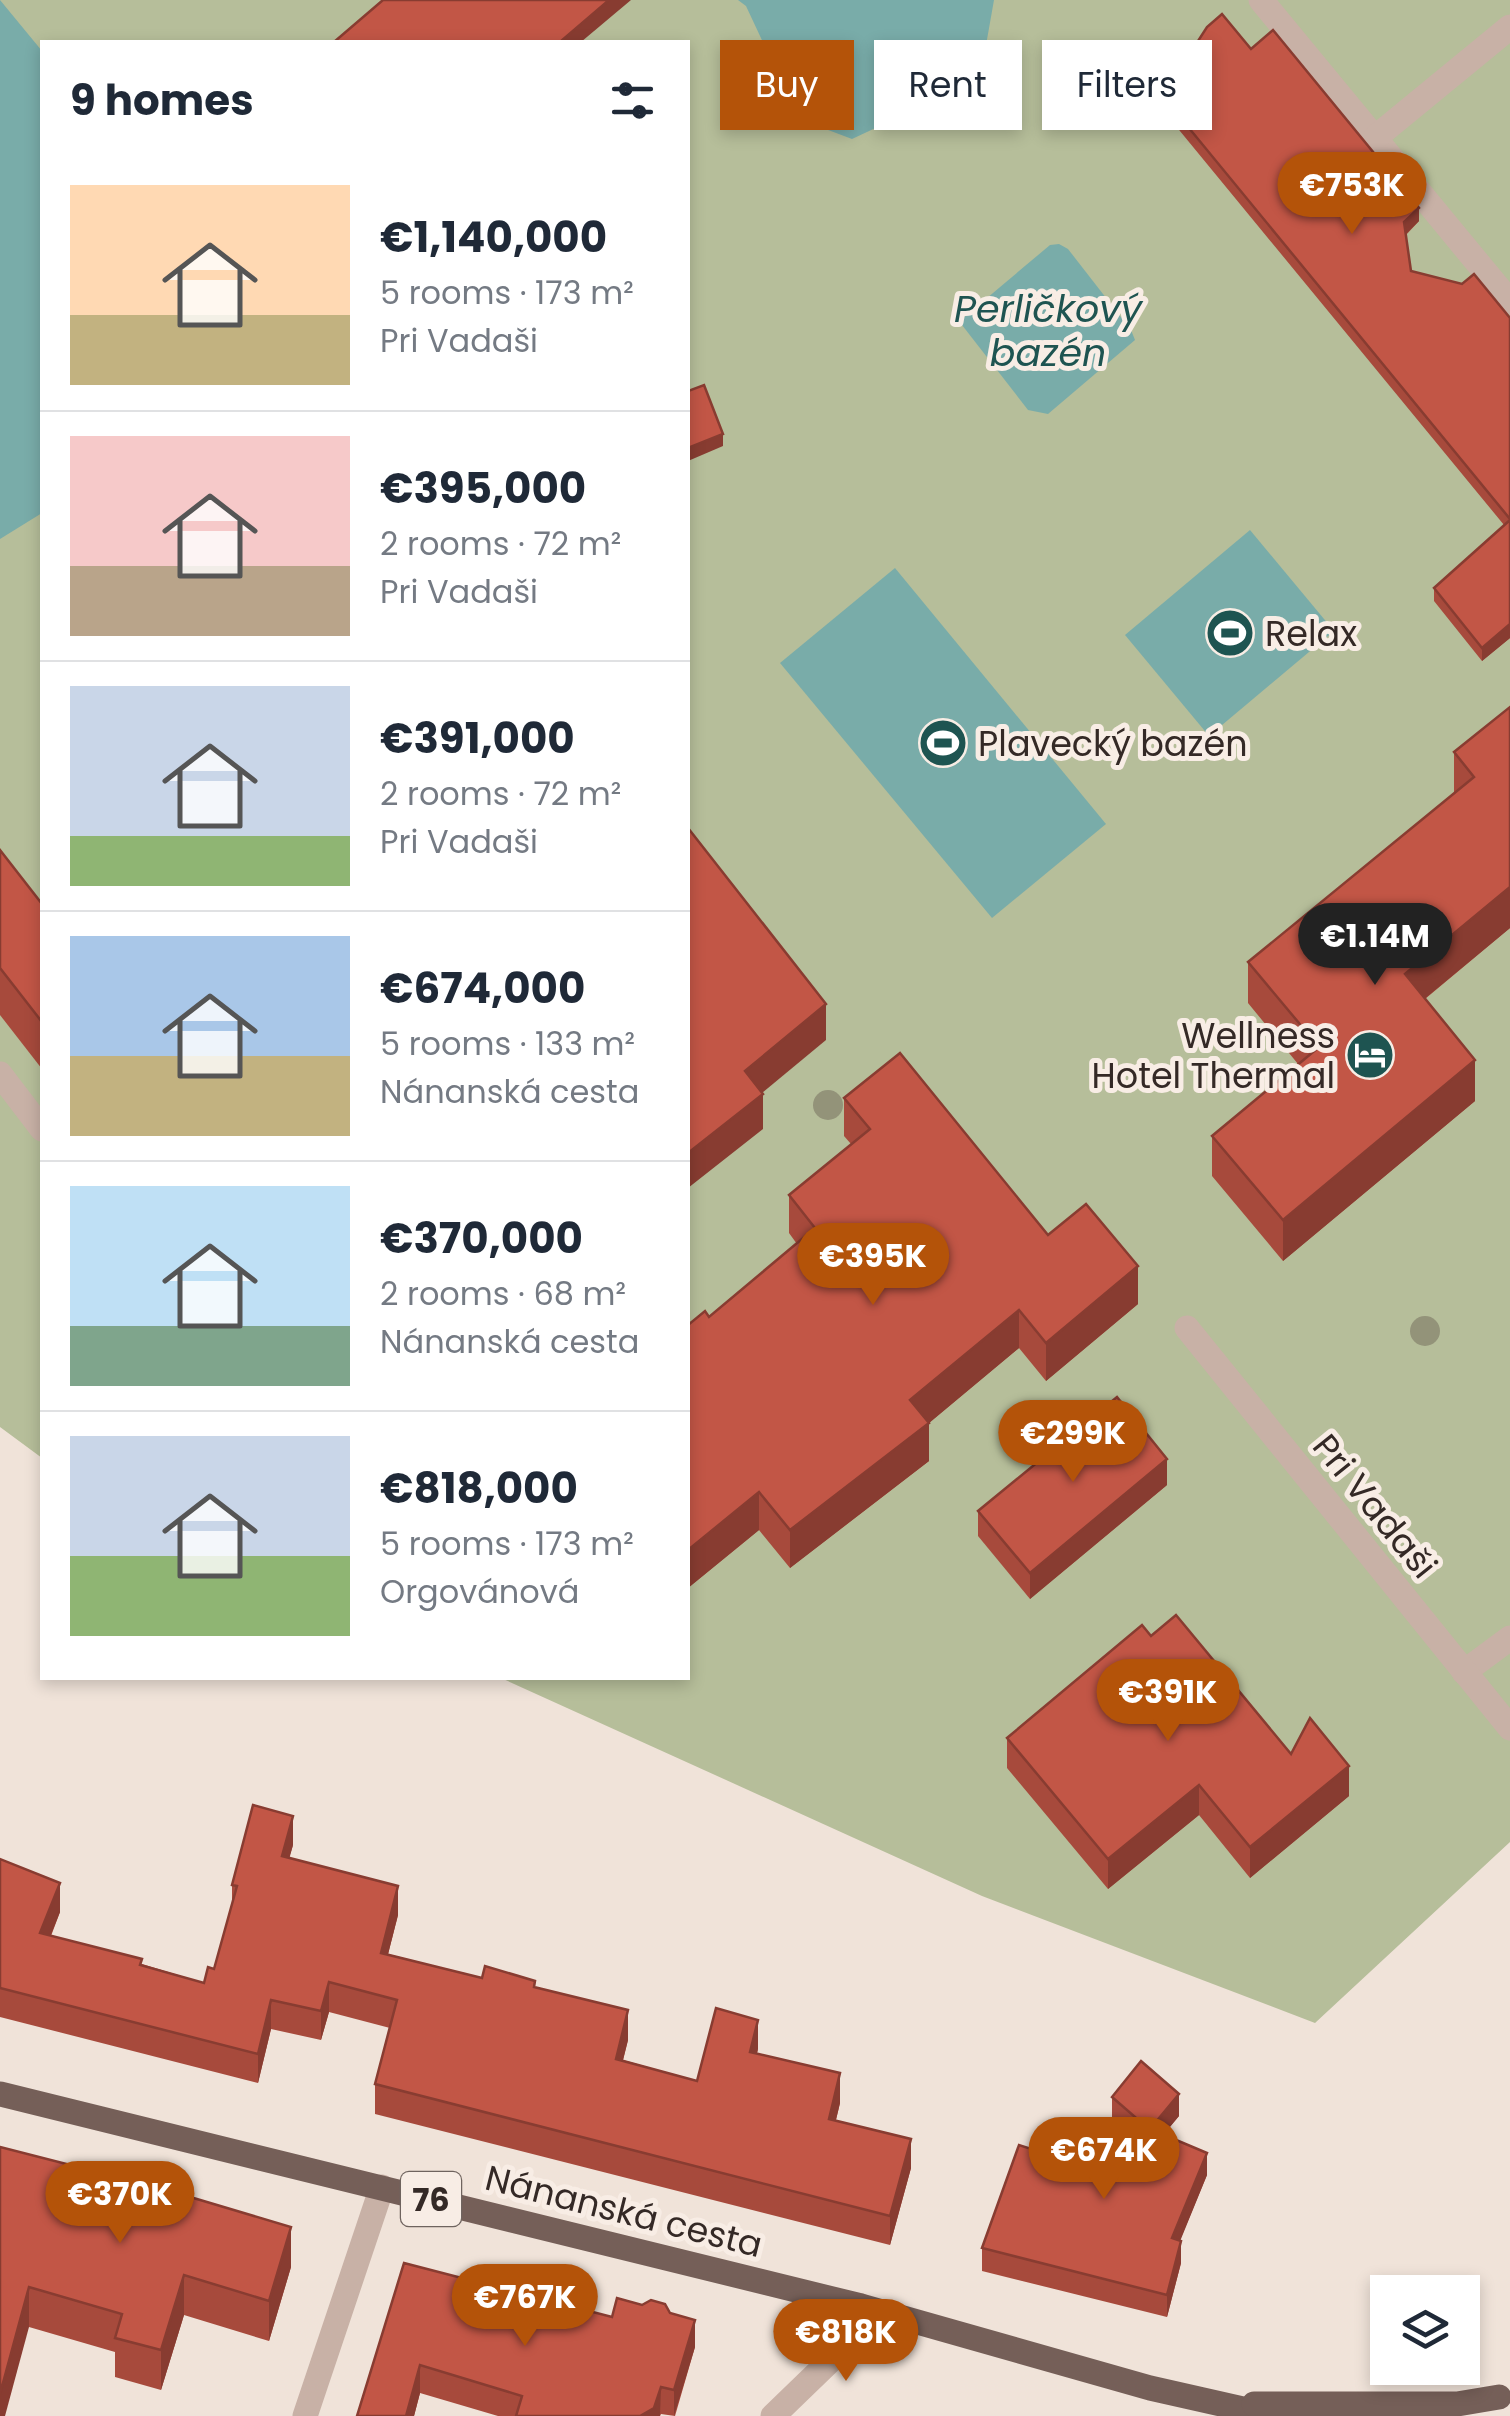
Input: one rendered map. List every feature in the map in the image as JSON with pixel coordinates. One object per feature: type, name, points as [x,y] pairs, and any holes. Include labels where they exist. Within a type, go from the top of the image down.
[{"type":"main road","name":"Nánanská cesta","points":[[0,2094],[861,2306],[1150,2388],[1229,2404]]},
{"type":"main road","name":"76","points":[[1229,2404],[1458,2404],[1500,2398]]},
{"type":"main road","name":"76","points":[[1229,2404],[1274,2416]]},
{"type":"street","points":[[1261,0],[1510,302]]},
{"type":"street","points":[[1376,137],[1510,27]]},
{"type":"street","points":[[0,1074],[40,1126]]},
{"type":"street","name":"Pri Vadaši","points":[[1186,1328],[1510,1728]]},
{"type":"street","points":[[1464,1672],[1510,1638]]},
{"type":"street","points":[[305,2416],[382,2187]]},
{"type":"street","points":[[773,2416],[834,2357],[861,2306]]},
{"type":"green space","points":[[0,0],[1510,0],[1510,1842],[1315,2023],[982,1896],[505,1680],[690,1680],[690,40],[40,40],[40,1457],[0,1427]]},
{"type":"water","points":[[0,0],[40,49],[40,514],[0,539]]},
{"type":"water","points":[[738,0],[994,0],[987,40],[874,40],[874,129],[852,139],[828,130],[854,130],[854,40],[762,40],[746,6]]},
{"type":"water","name":"Perličkový bazén","points":[[1050,245],[1068,249],[1135,340],[1048,414],[1028,410],[962,325],[962,319]]},
{"type":"water","name":"Relax","points":[[1250,530],[1334,631],[1209,736],[1125,635]]},
{"type":"water","name":"Plavecký bazén","points":[[895,568],[1106,824],[992,918],[780,663]]},
{"type":"building","points":[[383,0],[609,0],[562,40],[336,40]]},
{"type":"building","points":[[1222,14],[1251,49],[1273,30],[1419,208],[1404,222],[1411,271],[1462,284],[1474,274],[1510,318],[1510,519],[1191,130],[1212,130],[1212,40],[1199,40]]},
{"type":"building","points":[[704,385],[723,434],[690,447],[690,390]]},
{"type":"building","points":[[1510,520],[1510,624],[1482,648],[1434,588]]},
{"type":"building","name":"Wellness Hotel Thermal","points":[[1510,707],[1510,887],[1405,974],[1475,1060],[1283,1220],[1212,1136],[1319,1047],[1248,962],[1474,777],[1454,752]]},
{"type":"building","points":[[690,831],[826,1004],[745,1071],[763,1094],[690,1151]]},
{"type":"building","points":[[0,850],[40,901],[40,1019],[0,968]]},
{"type":"building","points":[[900,1053],[1048,1235],[1086,1204],[1138,1266],[1046,1343],[1019,1310],[910,1400],[929,1423],[790,1530],[759,1492],[690,1548],[690,1323],[705,1311],[709,1317],[815,1228],[789,1195],[870,1129],[844,1098]]},
{"type":"building","points":[[1117,1397],[1167,1459],[1030,1573],[978,1511]]},
{"type":"building","points":[[1176,1615],[1291,1754],[1310,1718],[1349,1766],[1250,1847],[1199,1785],[1108,1859],[1007,1738],[1142,1625],[1151,1636]]},
{"type":"building","points":[[253,1805],[293,1816],[282,1856],[398,1886],[381,1953],[482,1978],[485,1966],[535,1981],[534,1987],[628,2010],[616,2059],[697,2081],[716,2008],[758,2020],[750,2052],[840,2073],[829,2119],[911,2139],[890,2216],[375,2084],[397,2000],[329,1982],[321,2011],[271,2000],[258,2054],[0,1988],[0,1859],[60,1883],[40,1933],[142,1959],[140,1965],[204,1983],[208,1967],[214,1969],[237,1886],[232,1885]]},
{"type":"building","points":[[1141,2061],[1179,2094],[1150,2129],[1207,2153],[1172,2238],[1181,2241],[1167,2295],[982,2248],[1019,2145],[1109,2174],[1149,2129],[1112,2097]]},
{"type":"building","points":[[0,2147],[291,2227],[269,2301],[184,2275],[161,2350],[115,2338],[122,2314],[29,2287],[0,2394]]},
{"type":"building","points":[[404,2263],[612,2317],[617,2298],[642,2305],[651,2300],[665,2304],[670,2313],[695,2320],[674,2390],[661,2387],[654,2408],[640,2416],[516,2416],[522,2396],[420,2365],[406,2416],[357,2416]]},
{"type":"place","name":"Relax","points":[[1230,633]]},
{"type":"place","name":"Plavecký bazén","points":[[943,743]]},
{"type":"place","name":"Wellness Hotel Thermal","points":[[1370,1055]]}]
